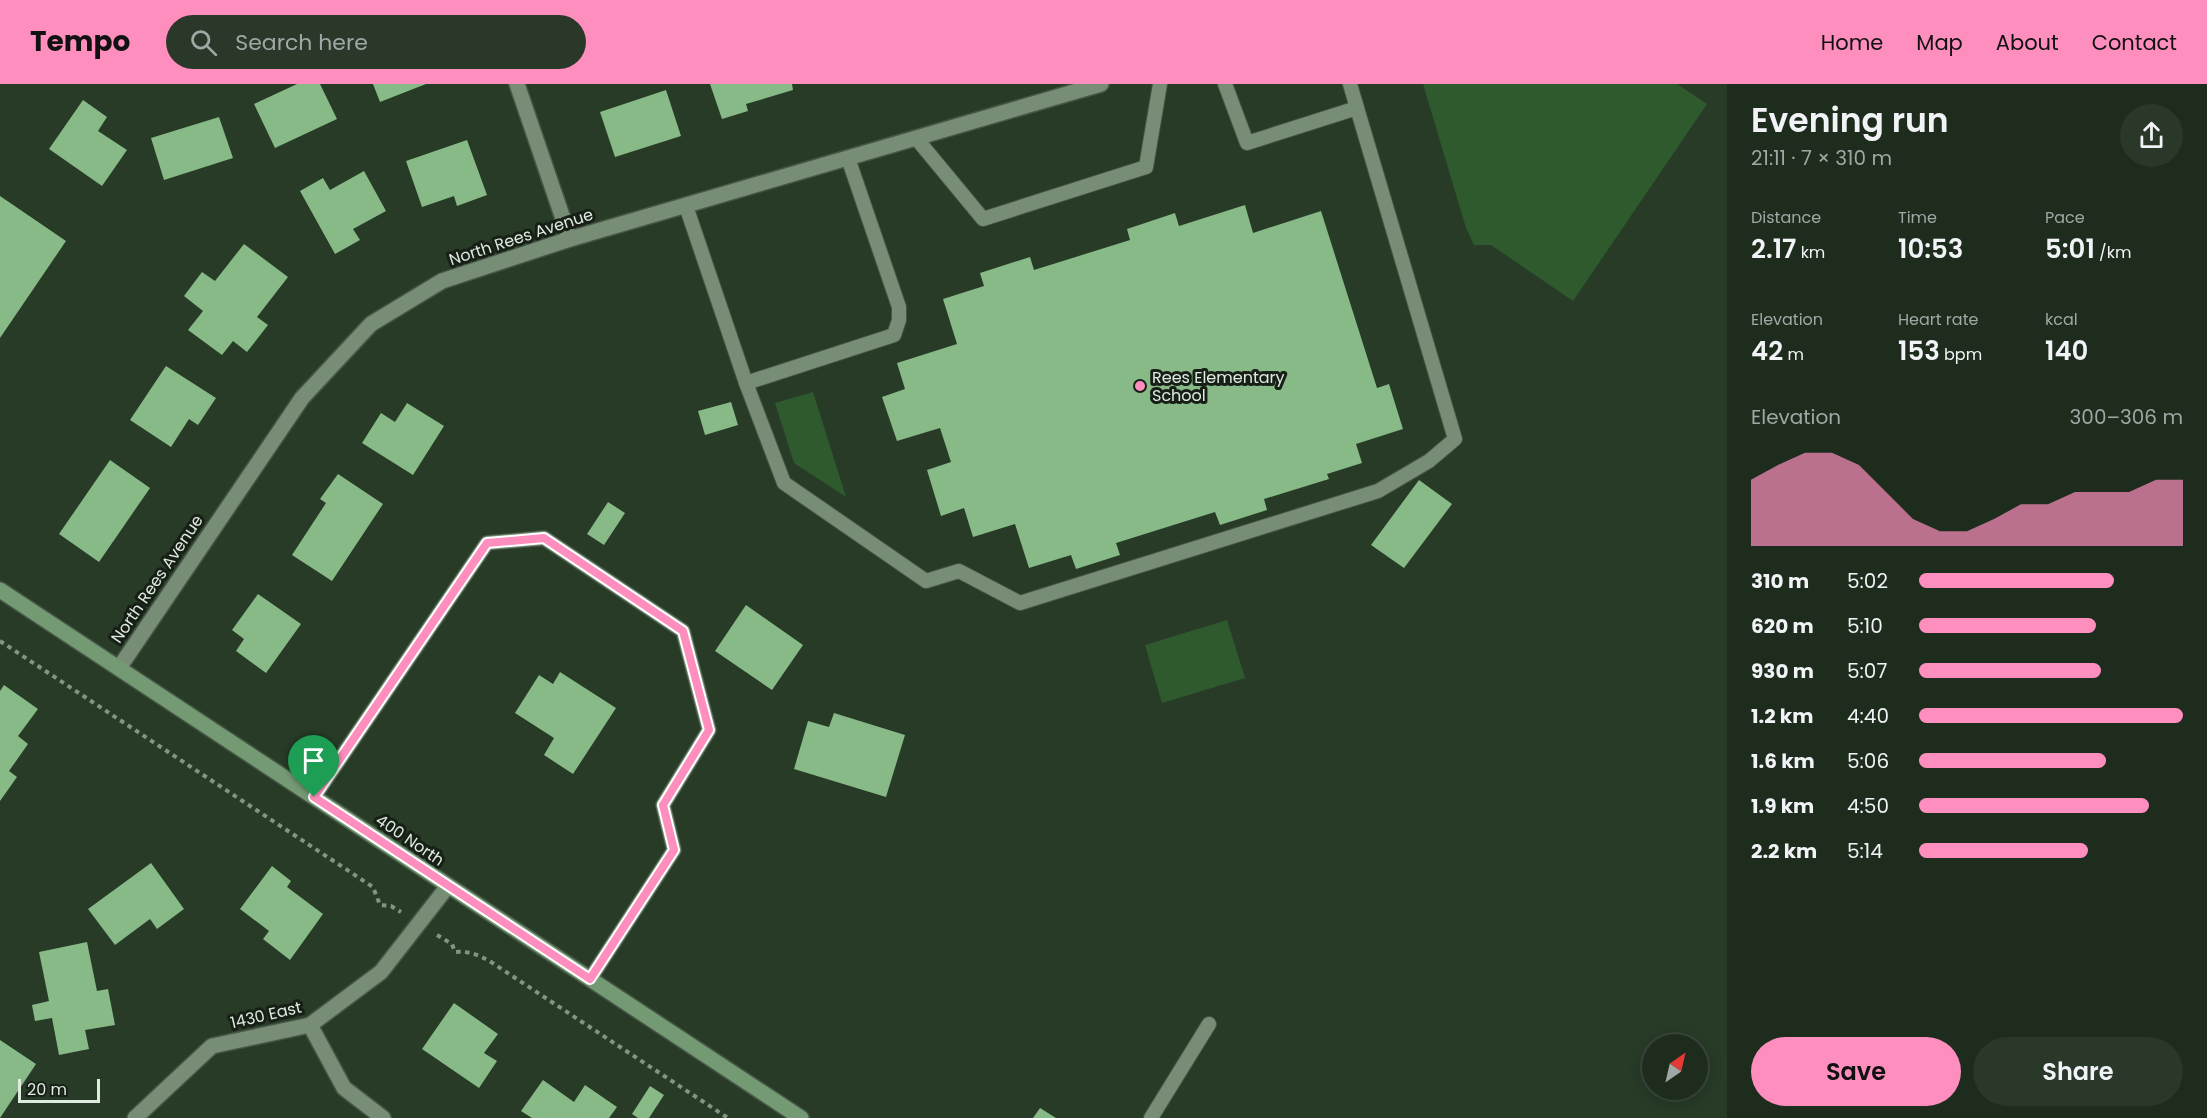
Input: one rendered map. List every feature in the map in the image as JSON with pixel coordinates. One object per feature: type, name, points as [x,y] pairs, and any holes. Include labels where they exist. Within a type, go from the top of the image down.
[{"type":"main road","name":"400 North","points":[[2,594],[119,668],[801,1118]]},
{"type":"street","points":[[517,84],[570,239]]},
{"type":"street","name":"North Rees Avenue","points":[[119,668],[302,398],[371,324],[442,281],[570,239],[1101,84]]},
{"type":"street","name":"1430 East","points":[[135,1118],[212,1046],[310,1025],[381,972],[448,886]]},
{"type":"street","points":[[310,1025],[344,1088],[383,1118]]},
{"type":"lane","points":[[916,138],[983,219],[1146,167],[1160,84]]},
{"type":"lane","points":[[1225,84],[1247,143],[1357,108]]},
{"type":"lane","points":[[686,206],[746,383],[784,483],[926,581],[959,571],[1020,603],[1378,491],[1429,462],[1455,439],[1350,84]]},
{"type":"lane","points":[[746,383],[894,335],[899,320],[899,307],[848,158]]},
{"type":"lane","points":[[314,797],[487,543],[544,538],[683,631],[709,730],[663,805],[674,850],[590,979]]},
{"type":"lane","points":[[1151,1118],[1209,1024]]},
{"type":"path","points":[[0,641],[373,887],[381,905],[391,906]]},
{"type":"path","points":[[452,944],[455,952],[466,951],[477,954],[491,962],[728,1118]]},
{"type":"green space","points":[[1423,84],[1677,84],[1707,104],[1573,301],[1491,245],[1474,245],[1466,228]]},
{"type":"green space","points":[[813,392],[846,497],[794,463],[775,403]]},
{"type":"green space","points":[[1227,620],[1245,678],[1162,703],[1145,645]]},
{"type":"building","points":[[297,84],[320,84],[337,119],[275,148],[254,104]]},
{"type":"building","points":[[373,84],[426,84],[380,102]]},
{"type":"building","points":[[710,84],[792,84],[793,90],[746,104],[748,111],[722,119]]},
{"type":"building","points":[[666,90],[681,136],[615,157],[600,112]]},
{"type":"building","points":[[83,100],[107,117],[98,131],[127,150],[102,186],[49,149]]},
{"type":"building","points":[[219,117],[233,158],[164,180],[151,138]]},
{"type":"building","points":[[467,140],[487,195],[457,206],[454,196],[422,207],[406,161]]},
{"type":"building","points":[[364,171],[386,211],[353,229],[360,240],[335,254],[300,191],[323,178],[330,190]]},
{"type":"building","points":[[0,196],[66,241],[0,338]]},
{"type":"building","name":"Rees Elementary School","points":[[1245,205],[1253,233],[1321,211],[1377,388],[1389,384],[1403,429],[1356,444],[1362,463],[1327,474],[1329,479],[1264,499],[1267,510],[1220,525],[1215,512],[1116,543],[1120,555],[1076,569],[1071,555],[1029,568],[1015,524],[973,537],[964,508],[941,516],[927,470],[951,462],[940,428],[897,441],[882,397],[905,389],[897,363],[957,344],[943,299],[984,286],[980,273],[1030,257],[1034,270],[1130,240],[1127,229],[1175,213],[1179,226]]},
{"type":"building","points":[[244,244],[288,277],[257,317],[268,325],[247,352],[233,341],[222,355],[188,330],[203,311],[184,296],[202,272],[215,281]]},
{"type":"building","points":[[166,366],[216,398],[198,425],[189,419],[171,447],[130,420]]},
{"type":"building","points":[[731,402],[738,425],[705,435],[698,411]]},
{"type":"building","points":[[407,403],[444,426],[413,475],[362,443],[381,413],[395,422]]},
{"type":"building","points":[[110,460],[150,488],[99,562],[59,534]]},
{"type":"building","points":[[338,474],[383,504],[332,581],[292,555],[326,503],[320,499]]},
{"type":"building","points":[[1419,480],[1452,504],[1404,568],[1371,545]]},
{"type":"building","points":[[608,502],[625,513],[604,545],[587,534]]},
{"type":"building","points":[[258,594],[301,624],[266,673],[236,651],[244,639],[232,630]]},
{"type":"building","points":[[746,605],[803,645],[772,690],[715,651]]},
{"type":"building","points":[[560,672],[616,708],[573,774],[544,755],[554,738],[515,713],[539,675],[553,684]]},
{"type":"building","points":[[4,685],[38,709],[18,736],[28,744],[9,771],[17,777],[0,801],[0,691]]},
{"type":"building","points":[[834,713],[905,735],[886,797],[794,769],[808,721],[829,727]]},
{"type":"building","points":[[151,863],[184,909],[157,929],[150,919],[115,945],[88,909]]},
{"type":"building","points":[[272,866],[291,881],[287,887],[323,914],[290,960],[263,939],[269,931],[240,909]]},
{"type":"building","points":[[87,942],[97,991],[108,989],[115,1025],[85,1030],[89,1049],[59,1055],[52,1018],[35,1021],[32,1005],[49,1001],[39,952]]},
{"type":"building","points":[[454,1003],[498,1034],[484,1053],[497,1061],[479,1088],[422,1049]]},
{"type":"building","points":[[0,1040],[36,1064],[0,1118]]},
{"type":"building","points":[[543,1080],[574,1102],[585,1085],[617,1107],[609,1118],[532,1118],[521,1111]]},
{"type":"building","points":[[650,1086],[664,1095],[649,1118],[638,1118],[632,1114]]},
{"type":"building","points":[[1040,1108],[1056,1118],[1033,1118]]},
{"type":"place","name":"Rees Elementary School","points":[[1140,386]]},
{"type":"route","points":[[544,538],[683,631],[709,730],[663,805],[674,850],[590,979],[314,797],[487,543],[544,538]]}]
